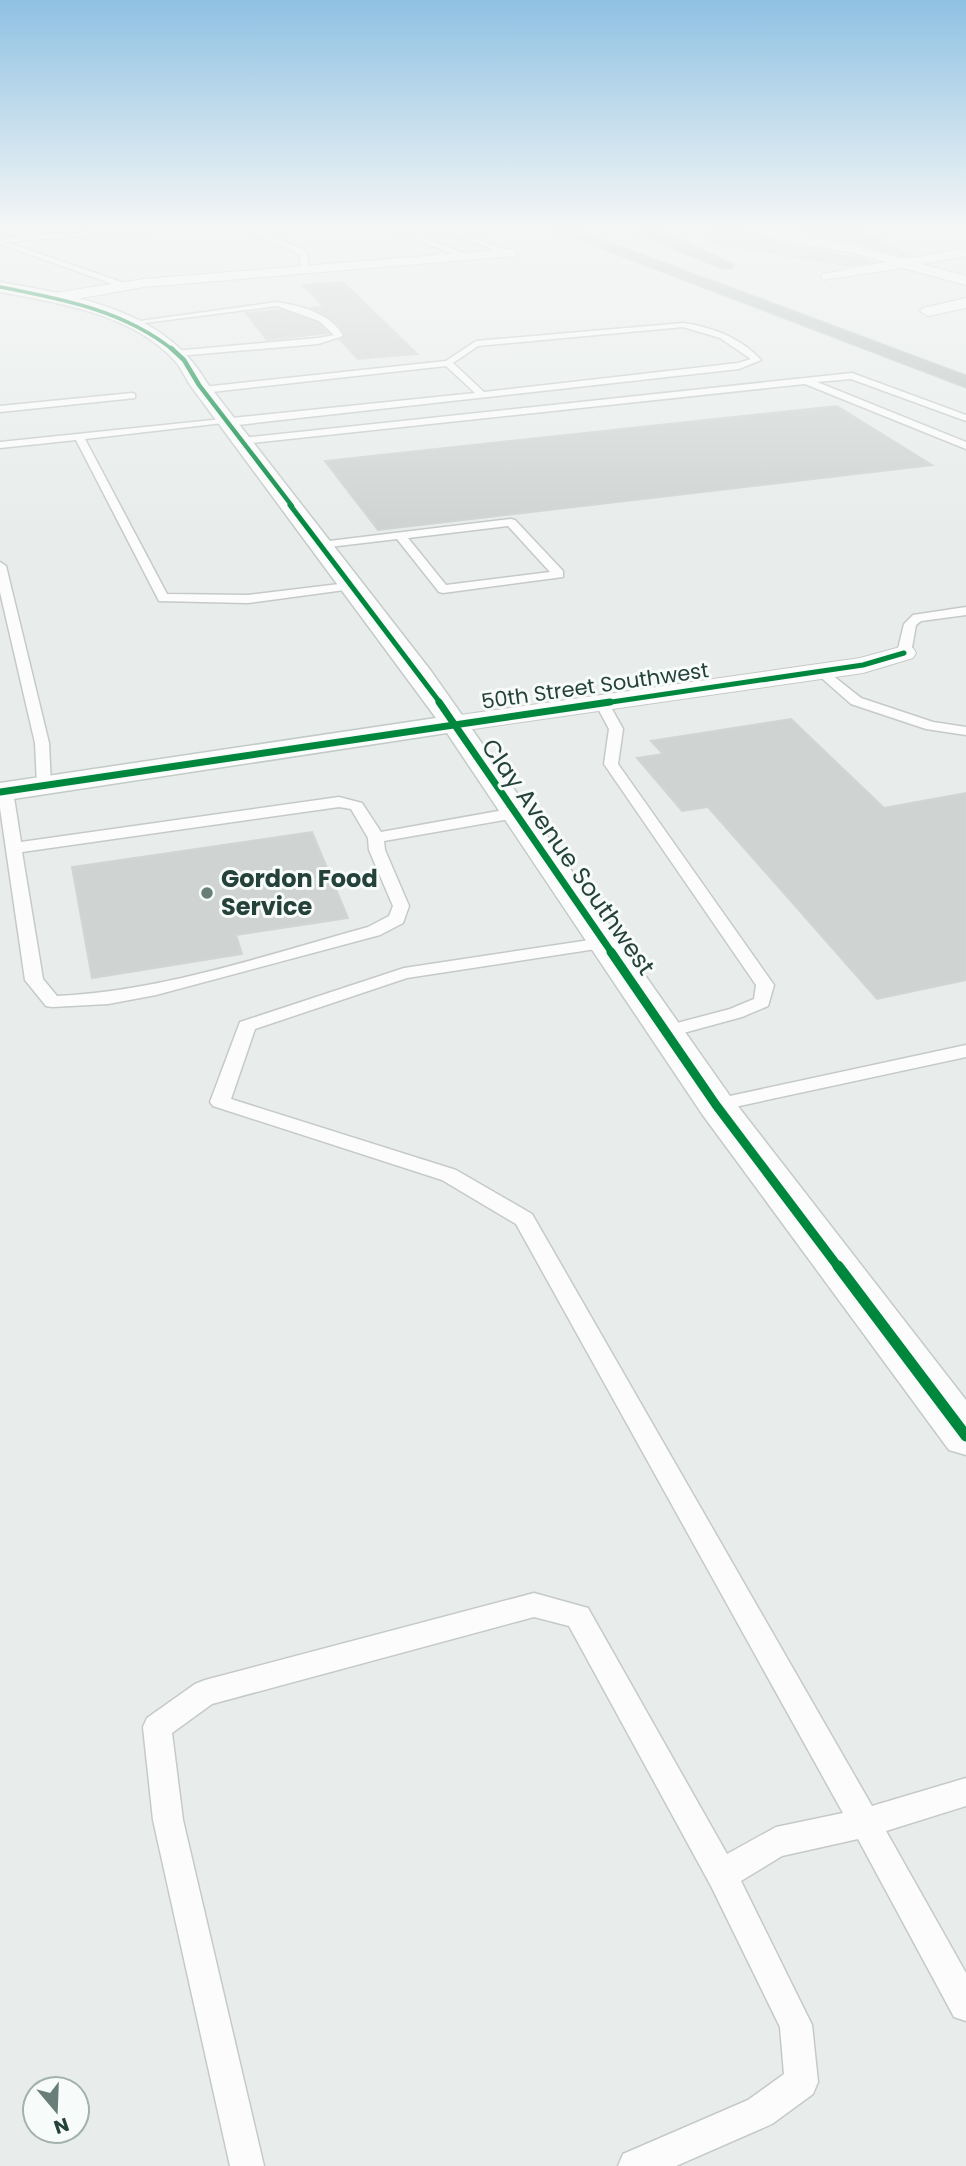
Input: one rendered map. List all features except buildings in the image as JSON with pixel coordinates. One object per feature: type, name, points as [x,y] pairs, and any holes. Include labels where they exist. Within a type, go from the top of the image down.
[{"type":"highway","points":[[816,326],[966,382]]},
{"type":"highway","points":[[862,326],[928,350]]},
{"type":"street","name":"Clay Avenue Southwest","points":[[134,326],[177,353],[422,677],[716,1105],[966,1436]]},
{"type":"street","name":"50th Street Southwest","points":[[2,791],[863,665],[904,653]]},
{"type":"lane","points":[[177,353],[318,341],[339,336],[333,326]]},
{"type":"lane","points":[[203,390],[448,363],[476,344],[671,326]]},
{"type":"lane","points":[[232,428],[482,395],[739,366],[757,360],[749,352],[704,327],[694,326]]},
{"type":"lane","points":[[448,363],[482,395]]},
{"type":"lane","points":[[0,444],[79,436],[232,428],[807,382],[852,376],[966,418]]},
{"type":"lane","points":[[807,382],[966,446]]},
{"type":"lane","points":[[0,409],[132,396]]},
{"type":"lane","points":[[79,436],[163,597],[247,598],[352,585]]},
{"type":"lane","points":[[321,545],[511,522],[559,574],[443,589],[400,536]]},
{"type":"lane","points":[[0,566],[5,606],[42,743],[44,785]]},
{"type":"lane","points":[[904,653],[910,624],[917,618],[966,611]]},
{"type":"lane","points":[[822,671],[856,701],[931,726],[966,731]]},
{"type":"lane","points":[[602,703],[616,729],[611,764],[765,985],[762,1002],[736,1013],[665,1032]]},
{"type":"lane","points":[[2,791],[14,848],[34,980],[52,1002],[108,999],[156,990],[374,931],[397,919],[401,906],[377,850],[376,838],[357,806],[339,802],[14,848]]},
{"type":"lane","points":[[376,838],[514,813]]},
{"type":"lane","points":[[603,943],[404,973],[247,1026],[220,1102],[449,1175],[524,1219],[966,2005]]},
{"type":"lane","points":[[716,1105],[966,1051]]},
{"type":"lane","points":[[247,2166],[168,1820],[157,1727],[205,1693],[534,1605],[578,1616],[722,1875],[796,2025],[801,2082],[760,2112],[635,2166]]},
{"type":"lane","points":[[722,1875],[776,1842],[864,1823],[966,1792]]},
{"type":"cycle path","points":[[137,326],[159,339],[184,360],[199,385],[422,677],[716,1105],[966,1436]]},
{"type":"cycle path","points":[[0,792],[863,665],[904,653]]},
{"type":"place","name":"Gordon Food Service","points":[[207,893]]}]
